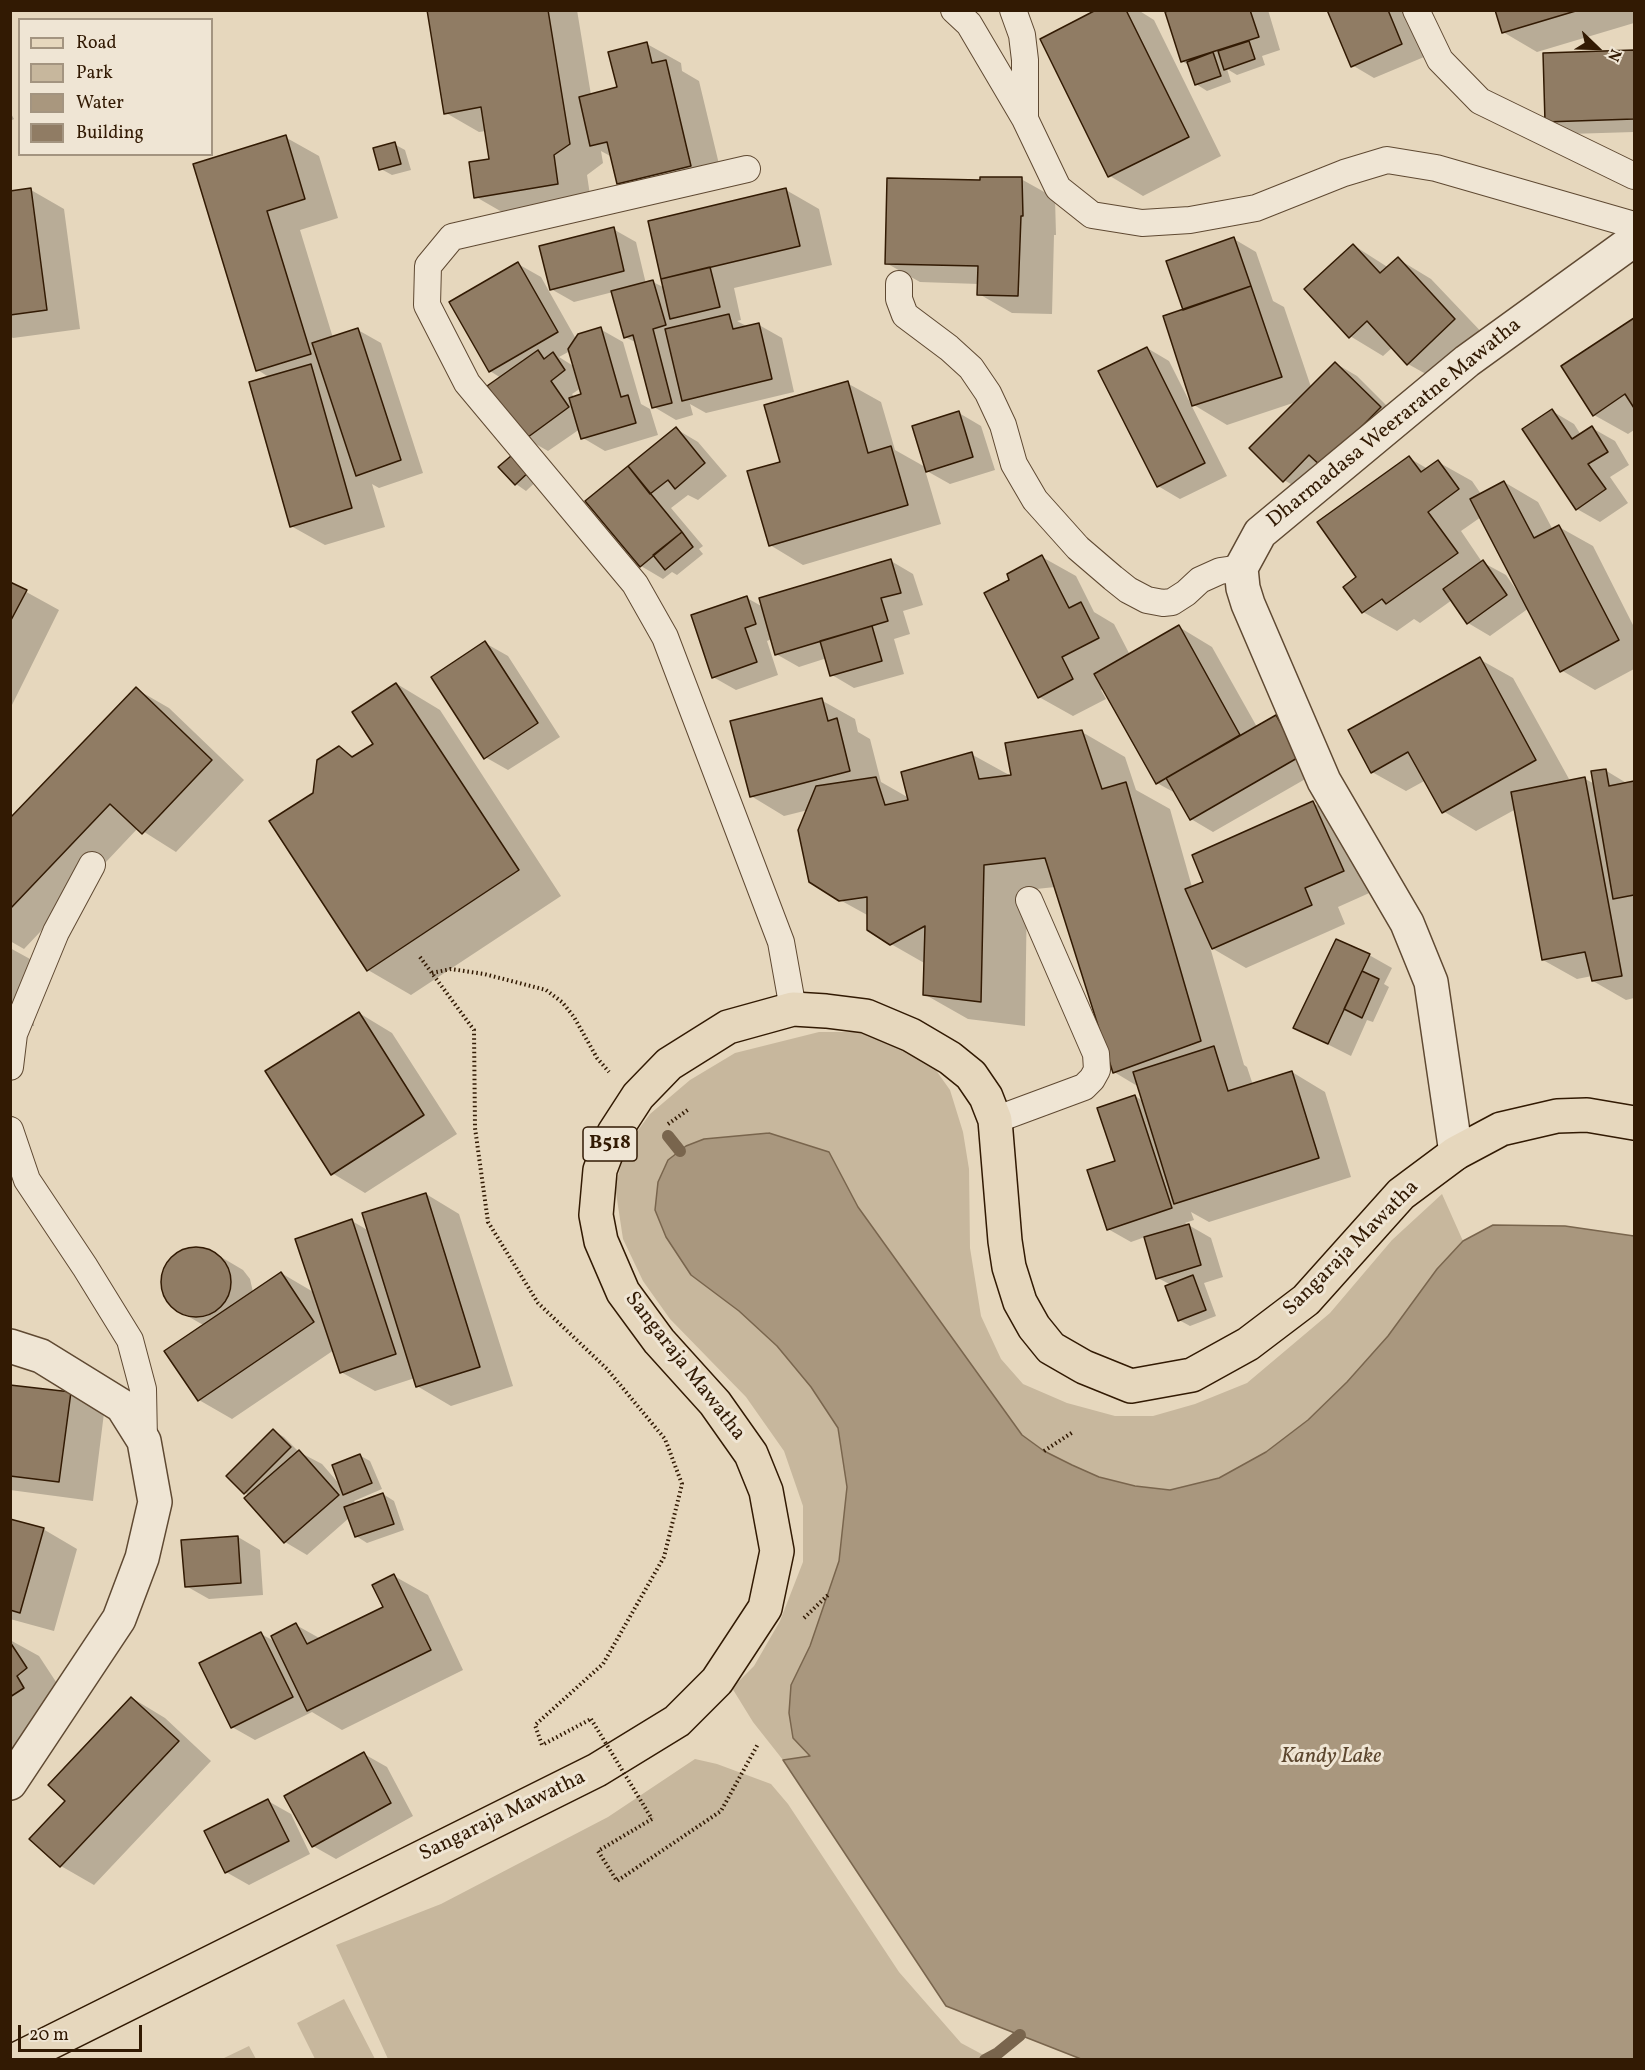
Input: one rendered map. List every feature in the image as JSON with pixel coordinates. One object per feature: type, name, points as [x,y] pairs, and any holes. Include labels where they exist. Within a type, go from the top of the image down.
[{"type":"main road","name":"Sangaraja Mawatha","points":[[15,2060],[597,1770],[677,1720],[717,1682],[765,1608],[777,1551],[766,1491],[751,1454],[721,1411],[659,1341],[623,1292],[601,1241],[596,1215],[600,1170],[614,1133],[638,1096],[669,1064],[728,1027],[793,1010],[866,1016],[911,1035],[950,1058],[971,1075],[987,1097],[995,1120],[998,1177],[1006,1250],[1020,1302],[1034,1327],[1051,1348],[1084,1367],[1131,1386],[1192,1375],[1248,1344],[1306,1300],[1401,1194],[1456,1153],[1501,1129],[1557,1116],[1587,1115],[1635,1123]]},
{"type":"street","name":"Dharmadasa Weeraratne Mawatha","points":[[1241,568],[1260,533],[1278,518],[1467,361],[1635,240]]},
{"type":"street","points":[[1241,568],[1243,588],[1248,604],[1324,781],[1407,923],[1431,981],[1456,1153]]},
{"type":"street","points":[[10,1346],[41,1356],[122,1406],[144,1441],[155,1502],[142,1558],[118,1619],[10,1783]]},
{"type":"lane","points":[[954,10],[969,24],[1025,119],[1058,188],[1092,215],[1142,223],[1190,220],[1256,208],[1344,173],[1387,160],[1436,168],[1635,225]]},
{"type":"lane","points":[[1013,10],[1022,35],[1025,60],[1025,119]]},
{"type":"lane","points":[[1416,10],[1440,60],[1480,101],[1635,176]]},
{"type":"lane","points":[[747,170],[452,237],[428,266],[427,305],[467,383],[635,584],[665,637],[782,942],[793,1010]]},
{"type":"lane","points":[[899,284],[899,299],[905,315],[949,348],[971,368],[988,393],[1002,425],[1014,464],[1035,500],[1078,548],[1120,584],[1147,600],[1172,602],[1200,580],[1220,571],[1241,568]]},
{"type":"lane","points":[[10,1067],[14,1034],[56,932],[92,865]]},
{"type":"lane","points":[[995,1120],[1084,1087],[1097,1070],[1096,1054],[1029,900]]},
{"type":"lane","points":[[10,1130],[27,1180],[130,1340],[143,1389],[144,1441]]},
{"type":"path","points":[[420,957],[474,1030],[475,1128],[488,1222],[538,1303],[607,1369],[665,1439],[682,1484],[664,1557],[603,1664],[535,1725],[542,1745],[591,1719],[652,1819],[598,1851],[616,1881],[721,1811],[758,1744]]},
{"type":"path","points":[[432,973],[451,969],[546,990],[562,1002],[606,1070],[616,1071],[629,1059],[637,1057],[643,1059],[657,1075]]},
{"type":"path","points":[[661,1128],[689,1109]]},
{"type":"path","points":[[1044,1451],[1073,1432]]},
{"type":"path","points":[[804,1618],[829,1594]]},
{"type":"green space","points":[[819,1032],[861,1032],[906,1051],[933,1066],[950,1090],[963,1132],[969,1169],[970,1248],[981,1316],[1001,1359],[1023,1384],[1067,1403],[1115,1416],[1153,1416],[1195,1404],[1247,1383],[1330,1313],[1392,1240],[1442,1194],[1463,1241],[1437,1269],[1388,1336],[1347,1382],[1308,1420],[1266,1452],[1219,1478],[1170,1490],[1135,1486],[1099,1477],[1072,1465],[1044,1451],[1022,1435],[858,1207],[829,1152],[686,1146],[668,1160],[739,1311],[777,1346],[811,1387],[838,1428],[847,1487],[839,1561],[810,1646],[791,1685],[810,1756],[783,1760],[753,1722],[732,1688],[754,1666],[780,1621],[803,1562],[803,1506],[784,1451],[746,1397],[670,1319],[643,1281],[623,1239],[615,1186],[627,1145],[650,1114],[690,1080],[735,1053]]},
{"type":"green space","points":[[695,1759],[717,1764],[771,1784],[788,1804],[899,1972],[961,2043],[991,2059],[388,2059],[336,1945],[441,1904],[608,1817]]},
{"type":"green space","points":[[344,1999],[375,2059],[315,2059],[297,2023]]},
{"type":"green space","points":[[249,2046],[256,2059],[222,2059]]},
{"type":"water","name":"Kandy Lake","points":[[769,1133],[829,1152],[858,1207],[1022,1435],[1044,1451],[1072,1465],[1099,1477],[1135,1486],[1170,1490],[1219,1478],[1266,1452],[1308,1420],[1347,1382],[1388,1336],[1437,1269],[1463,1241],[1493,1225],[1565,1226],[1634,1236],[1634,2059],[1081,2059],[946,2006],[783,1760],[810,1756],[793,1738],[789,1713],[791,1685],[810,1646],[839,1561],[847,1487],[838,1428],[811,1387],[777,1346],[739,1311],[691,1275],[666,1237],[655,1210],[658,1182],[668,1160],[686,1146],[704,1139]]},
{"type":"building","points":[[427,10],[548,10],[570,144],[554,155],[558,184],[474,198],[469,162],[489,159],[481,107],[444,114]]},
{"type":"building","points":[[1096,10],[1126,10],[1189,137],[1108,177],[1040,39]]},
{"type":"building","points":[[1171,10],[1250,10],[1259,37],[1181,62],[1165,12]]},
{"type":"building","points":[[1327,10],[1388,10],[1402,44],[1351,67]]},
{"type":"building","points":[[1495,10],[1579,10],[1502,33]]},
{"type":"building","points":[[1249,41],[1255,59],[1224,70],[1218,51]]},
{"type":"building","points":[[647,42],[652,63],[666,60],[691,166],[617,184],[607,142],[590,146],[579,97],[617,87],[608,52]]},
{"type":"building","points":[[1634,50],[1634,119],[1545,122],[1543,53]]},
{"type":"building","points":[[1213,52],[1221,76],[1195,85],[1187,62]]},
{"type":"building","points":[[286,135],[305,199],[267,211],[311,354],[256,371],[193,164]]},
{"type":"building","points":[[395,142],[401,164],[379,170],[373,148]]},
{"type":"building","points":[[980,177],[1022,177],[1023,216],[1021,216],[1018,296],[977,295],[978,266],[885,264],[887,178],[980,180]]},
{"type":"building","points":[[31,188],[47,310],[10,315],[10,191]]},
{"type":"building","points":[[786,188],[800,246],[661,279],[648,221]]},
{"type":"building","points":[[614,227],[624,271],[550,290],[539,246]]},
{"type":"building","points":[[1234,237],[1251,286],[1183,310],[1166,261]]},
{"type":"building","points":[[1353,244],[1380,273],[1398,257],[1455,319],[1407,365],[1367,321],[1349,338],[1304,289]]},
{"type":"building","points":[[518,262],[558,332],[489,372],[449,302]]},
{"type":"building","points":[[710,267],[720,307],[670,319],[661,279]]},
{"type":"building","points":[[653,280],[666,325],[653,329],[672,403],[652,408],[633,335],[624,338],[611,291]]},
{"type":"building","points":[[1251,286],[1282,377],[1192,406],[1163,316]]},
{"type":"building","points":[[729,314],[733,329],[759,323],[772,379],[682,401],[665,329]]},
{"type":"building","points":[[1634,318],[1634,408],[1625,394],[1593,416],[1561,366]]},
{"type":"building","points":[[601,327],[621,397],[628,395],[636,423],[581,439],[569,398],[581,394],[568,349],[578,334]]},
{"type":"building","points":[[358,328],[401,460],[356,476],[312,343]]},
{"type":"building","points":[[1147,347],[1205,463],[1157,487],[1098,371]]},
{"type":"building","points":[[538,350],[544,359],[553,352],[565,370],[551,381],[569,407],[524,440],[487,386]]},
{"type":"building","points":[[1335,362],[1381,407],[1322,467],[1309,455],[1283,482],[1249,448]]},
{"type":"building","points":[[311,364],[352,508],[290,527],[249,382]]},
{"type":"building","points":[[848,381],[868,453],[891,446],[908,505],[769,546],[747,471],[780,462],[764,405]]},
{"type":"building","points":[[1552,409],[1572,439],[1592,426],[1608,452],[1588,464],[1606,489],[1576,510],[1522,429]]},
{"type":"building","points":[[959,411],[973,457],[926,472],[912,426]]},
{"type":"building","points":[[676,427],[705,463],[675,489],[668,480],[650,494],[628,466]]},
{"type":"building","points":[[518,450],[533,468],[515,485],[498,467]]},
{"type":"building","points":[[1409,456],[1421,472],[1438,460],[1459,489],[1428,512],[1458,553],[1386,604],[1382,599],[1362,613],[1343,587],[1356,577],[1317,522]]},
{"type":"building","points":[[628,466],[682,532],[640,567],[585,501]]},
{"type":"building","points":[[1504,481],[1534,538],[1559,525],[1619,640],[1560,672],[1470,499]]},
{"type":"building","points":[[682,532],[693,547],[665,570],[653,555]]},
{"type":"building","points":[[1042,555],[1069,608],[1081,602],[1099,638],[1062,657],[1073,679],[1038,698],[984,593],[1009,580],[1007,574]]},
{"type":"building","points":[[891,559],[901,593],[881,598],[888,621],[775,655],[759,598]]},
{"type":"building","points":[[1483,560],[1507,595],[1467,624],[1443,589]]},
{"type":"building","points":[[10,582],[27,590],[10,622]]},
{"type":"building","points":[[747,596],[756,624],[745,628],[757,662],[712,678],[691,615]]},
{"type":"building","points":[[1179,625],[1240,735],[1156,784],[1094,674]]},
{"type":"building","points":[[872,626],[882,661],[830,676],[820,641]]},
{"type":"building","points":[[485,641],[538,723],[484,759],[431,677]]},
{"type":"building","points":[[1480,657],[1536,760],[1442,813],[1408,752],[1371,773],[1348,730]]},
{"type":"building","points":[[396,683],[519,870],[367,971],[269,821],[313,793],[317,760],[339,746],[352,757],[373,744],[352,712]]},
{"type":"building","points":[[136,687],[212,760],[142,834],[110,804],[10,909],[10,818]]},
{"type":"building","points":[[822,698],[828,721],[837,718],[850,771],[750,797],[730,721]]},
{"type":"building","points":[[1276,715],[1299,757],[1190,820],[1166,778]]},
{"type":"building","points":[[1082,730],[1102,789],[1126,782],[1201,1041],[1113,1073],[1045,858],[984,865],[981,1002],[923,995],[925,926],[890,945],[867,930],[867,897],[839,901],[809,882],[798,830],[816,786],[876,777],[885,805],[908,800],[901,772],[972,752],[979,779],[1011,775],[1005,743]]},
{"type":"building","points":[[1606,769],[1609,786],[1634,781],[1634,895],[1613,899],[1591,771]]},
{"type":"building","points":[[1585,777],[1622,976],[1592,981],[1585,952],[1542,960],[1511,792]]},
{"type":"building","points":[[1313,801],[1344,871],[1305,888],[1312,905],[1212,949],[1185,889],[1203,882],[1192,855]]},
{"type":"building","points":[[1336,939],[1370,954],[1328,1044],[1293,1028]]},
{"type":"building","points":[[1362,971],[1379,979],[1362,1018],[1344,1009]]},
{"type":"building","points":[[359,1012],[424,1115],[331,1175],[265,1071]]},
{"type":"building","points":[[1214,1046],[1228,1091],[1292,1071],[1319,1158],[1174,1204],[1133,1072]]},
{"type":"building","points":[[1135,1095],[1172,1208],[1107,1230],[1087,1170],[1115,1161],[1097,1108]]},
{"type":"building","points":[[426,1193],[480,1367],[416,1387],[362,1213]]},
{"type":"building","points":[[352,1219],[396,1354],[340,1373],[295,1239]]},
{"type":"building","points":[[1189,1224],[1201,1265],[1156,1279],[1144,1237]]},
{"type":"building","points":[[189,1247],[203,1247],[216,1253],[225,1262],[231,1275],[229,1295],[221,1307],[203,1317],[189,1317],[176,1311],[167,1302],[161,1289],[161,1275],[167,1262],[176,1253]]},
{"type":"building","points":[[281,1272],[314,1322],[198,1401],[164,1351]]},
{"type":"building","points":[[1193,1275],[1206,1310],[1178,1321],[1165,1286]]},
{"type":"building","points":[[10,1385],[71,1392],[59,1482],[10,1476]]},
{"type":"building","points":[[273,1429],[291,1447],[244,1494],[226,1476]]},
{"type":"building","points":[[299,1450],[339,1495],[284,1543],[244,1498]]},
{"type":"building","points":[[360,1454],[372,1483],[343,1495],[332,1465]]},
{"type":"building","points":[[383,1493],[394,1524],[355,1537],[344,1507]]},
{"type":"building","points":[[10,1519],[44,1528],[20,1613],[10,1610]]},
{"type":"building","points":[[238,1536],[241,1583],[185,1587],[181,1540]]},
{"type":"building","points":[[394,1574],[431,1650],[307,1711],[271,1636],[296,1623],[307,1644],[383,1607],[372,1585]]},
{"type":"building","points":[[261,1632],[293,1697],[231,1728],[199,1663]]},
{"type":"building","points":[[10,1642],[27,1668],[17,1676],[24,1688],[10,1697]]},
{"type":"building","points":[[131,1697],[179,1741],[60,1867],[29,1839],[65,1801],[48,1785]]},
{"type":"building","points":[[364,1752],[391,1803],[312,1847],[284,1796]]},
{"type":"building","points":[[268,1799],[289,1841],[225,1873],[204,1831]]},
{"type":"waterway","points":[[668,1136],[680,1151]]},
{"type":"waterway","points":[[985,2060],[998,2053],[1020,2035]]}]
